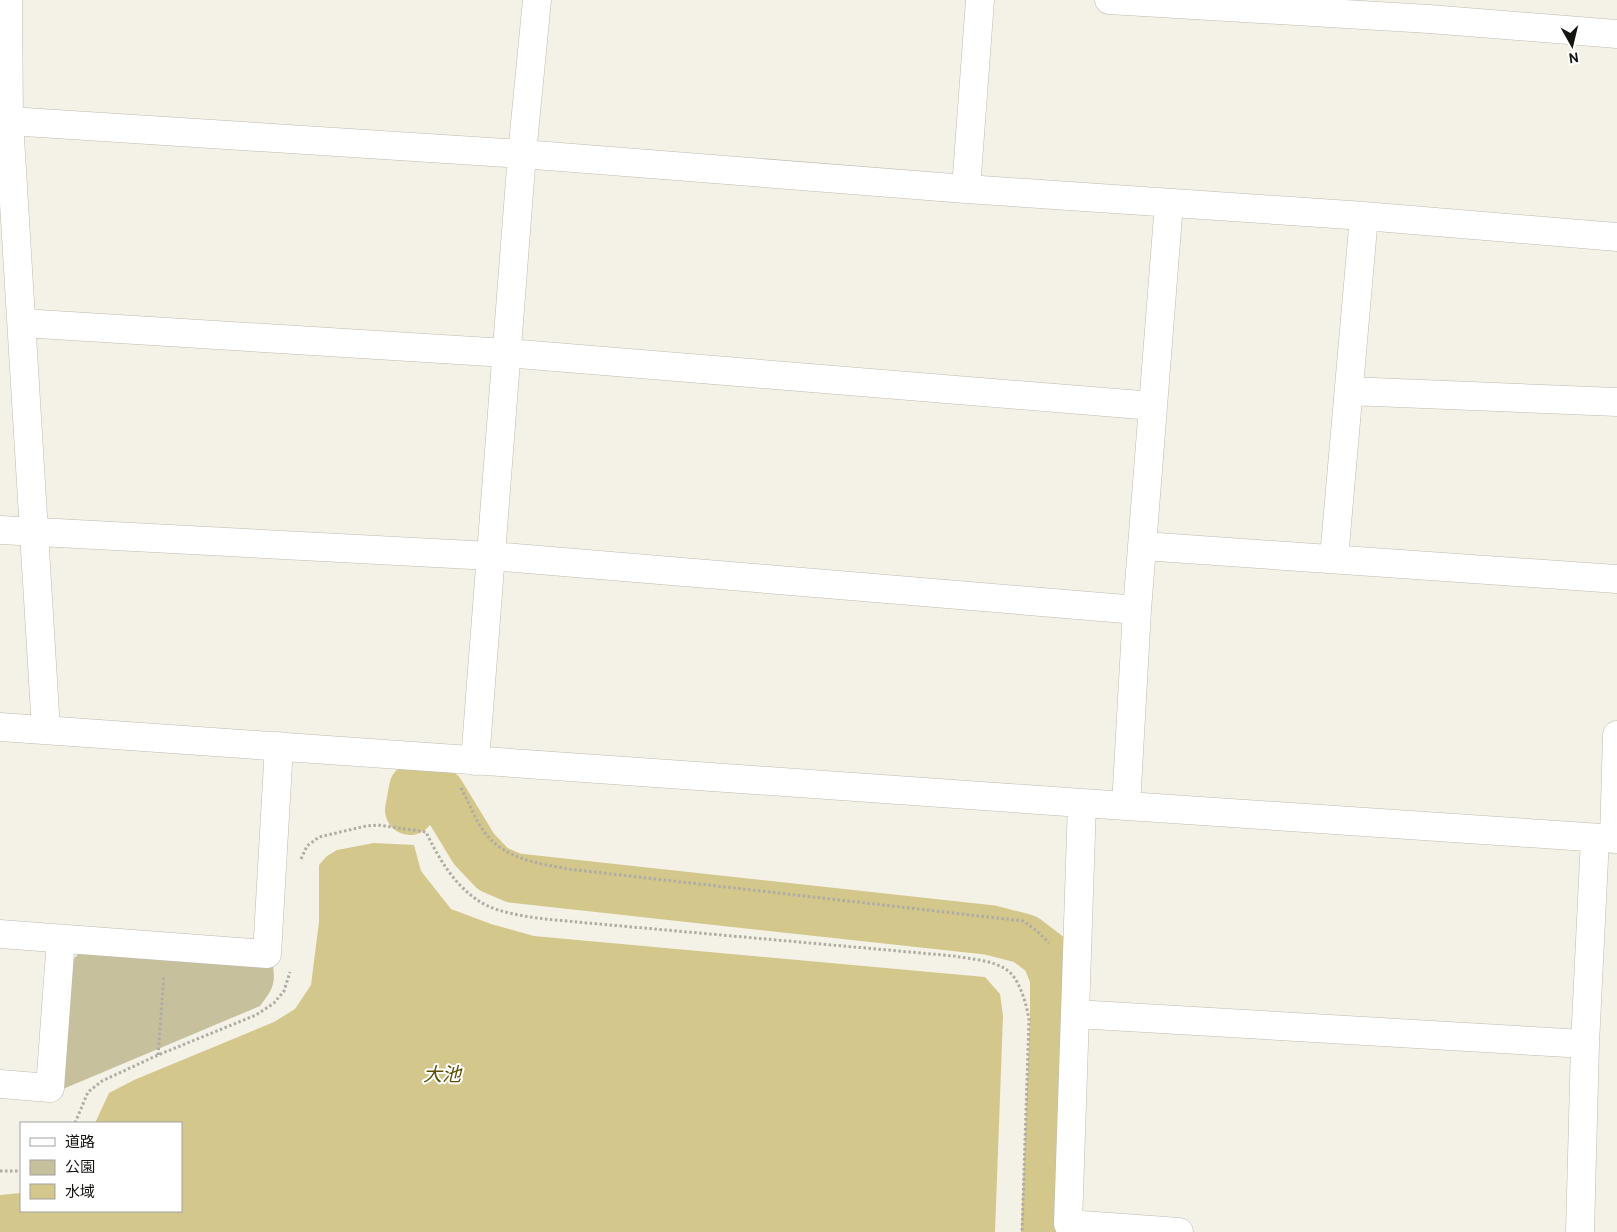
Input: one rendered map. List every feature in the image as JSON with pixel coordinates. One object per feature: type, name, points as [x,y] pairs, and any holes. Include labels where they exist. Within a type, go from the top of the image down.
[{"type":"street","points":[[8,0],[9,121],[46,730]]},
{"type":"street","points":[[475,761],[522,154],[537,0]]},
{"type":"street","points":[[966,189],[980,0]]},
{"type":"street","points":[[1109,0],[1430,9],[1617,34]]},
{"type":"street","points":[[9,121],[522,154],[966,189],[1364,216],[1617,237]]},
{"type":"street","points":[[1126,806],[1137,610],[1169,203]]},
{"type":"street","points":[[1334,558],[1364,216]]},
{"type":"street","points":[[22,323],[506,353],[1153,406]]},
{"type":"street","points":[[1349,391],[1617,402]]},
{"type":"street","points":[[0,530],[491,556],[1137,610]]},
{"type":"street","points":[[1143,546],[1617,579]]},
{"type":"street","points":[[0,727],[1608,838]]},
{"type":"street","points":[[1580,1232],[1585,1044],[1608,838],[1617,735]]},
{"type":"street","points":[[0,934],[266,954],[279,746]]},
{"type":"street","points":[[1082,803],[1068,1224],[1180,1232]]},
{"type":"street","points":[[0,1084],[50,1088],[61,939]]},
{"type":"street","points":[[1075,1014],[1585,1044]]},
{"type":"path","points":[[446,758],[484,832],[504,851],[517,858],[568,869],[1023,921],[1037,931],[1062,959],[1077,960]]},
{"type":"path","points":[[300,861],[307,846],[319,837],[366,826],[378,825],[426,832],[446,868],[462,886],[476,900],[500,911],[558,920],[954,956],[991,963],[1008,971],[1026,1003],[1029,1020],[1022,1232]]},
{"type":"path","points":[[158,1055],[166,947]]},
{"type":"path","points":[[74,1122],[88,1092],[102,1081],[158,1055],[256,1016],[274,1003],[284,991],[290,967]]},
{"type":"path","points":[[0,1171],[20,1170]]},
{"type":"green space","points":[[80,952],[273,966],[274,979],[270,992],[260,1006],[63,1089],[70,963]]},
{"type":"water","name":"大池","points":[[374,843],[414,845],[421,871],[451,909],[491,924],[534,936],[985,977],[1000,994],[1003,1016],[995,1232],[0,1232],[0,1195],[20,1193],[20,1212],[182,1212],[182,1122],[95,1122],[109,1093],[134,1080],[274,1022],[295,1009],[311,985],[319,922],[319,865],[327,856],[337,850]]},
{"type":"waterway","points":[[410,810],[414,788],[440,793],[474,849],[493,869],[514,878],[990,930],[1025,939],[1046,955],[1055,977],[1046,1232]]}]
